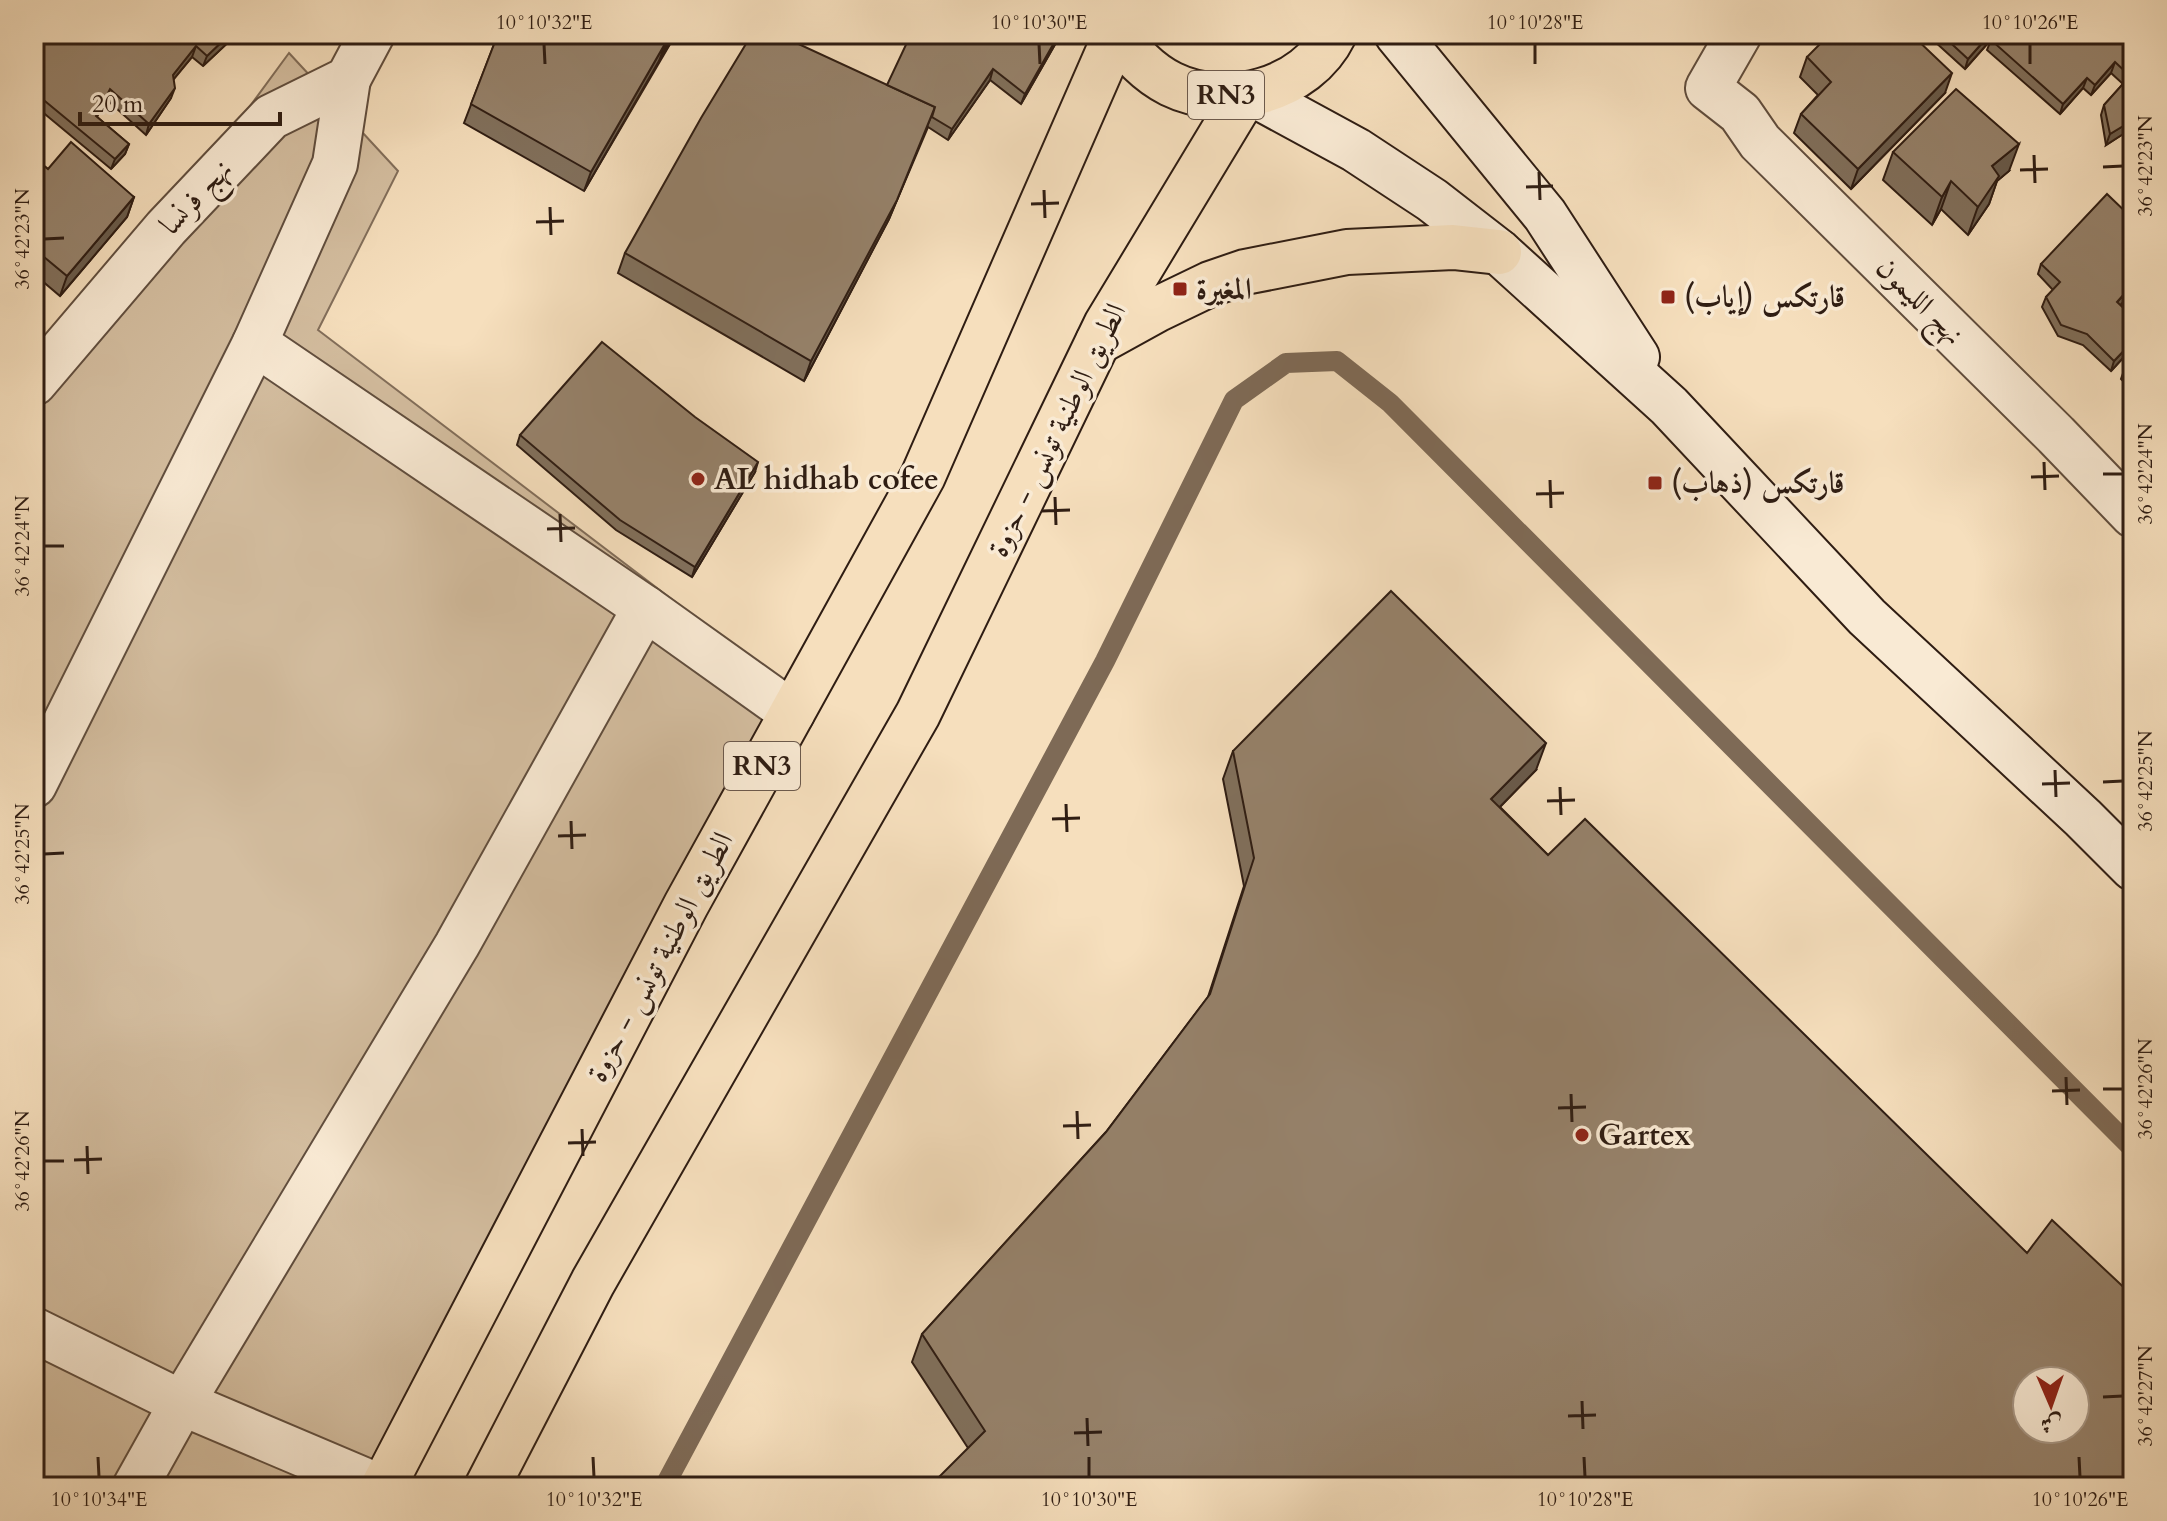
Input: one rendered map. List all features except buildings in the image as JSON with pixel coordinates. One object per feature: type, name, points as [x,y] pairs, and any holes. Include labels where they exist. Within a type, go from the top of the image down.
[{"type":"main road","name":"RN3","points":[[1116,34],[1140,63],[1172,84],[1208,95],[1249,94],[1283,83],[1310,65],[1334,34]]},
{"type":"main road","name":"الطريق الوطنية تونس - حزوة","points":[[382,1487],[686,905],[923,476],[1116,34]]},
{"type":"main road","name":"الطريق الوطنية تونس - حزوة","points":[[487,1487],[593,1282],[918,714],[1098,342],[1249,94]]},
{"type":"main road","points":[[1098,342],[1210,284],[1245,272],[1347,252],[1453,247],[1499,252]]},
{"type":"street","points":[[34,785],[255,343],[335,164],[348,79],[372,34]]},
{"type":"street","points":[[1397,34],[1545,215],[1669,406]]},
{"type":"street","name":"نهج الليمون","points":[[1739,34],[1708,88],[1740,113],[1760,142],[2133,515]]},
{"type":"street","name":"نهج فرنسا","points":[[34,383],[166,228],[271,117],[348,79]]},
{"type":"street","points":[[1249,94],[1356,150],[1432,200],[1499,252],[1669,406],[1867,617],[2133,868]]},
{"type":"street","points":[[255,343],[645,608],[792,713]]},
{"type":"street","points":[[135,1487],[182,1403],[457,945],[645,608]]},
{"type":"street","points":[[34,1330],[182,1403],[382,1487]]},
{"type":"shaded area","points":[[289,53],[398,171],[318,330],[795,693],[359,1487],[34,1487],[34,401]]},
{"type":"waterway","points":[[664,1487],[1105,661],[1234,400],[1286,363],[1337,361],[1390,403],[2133,1149]]},
{"type":"place","name":"المغيرة","points":[[1180,289]]},
{"type":"place","name":"قارتكس (إياب)","points":[[1668,297]]},
{"type":"place","name":"AL hidhab cofee","points":[[698,479]]},
{"type":"place","name":"قارتكس (ذهاب)","points":[[1655,483]]},
{"type":"place","name":"Gartex","points":[[1582,1135]]}]
